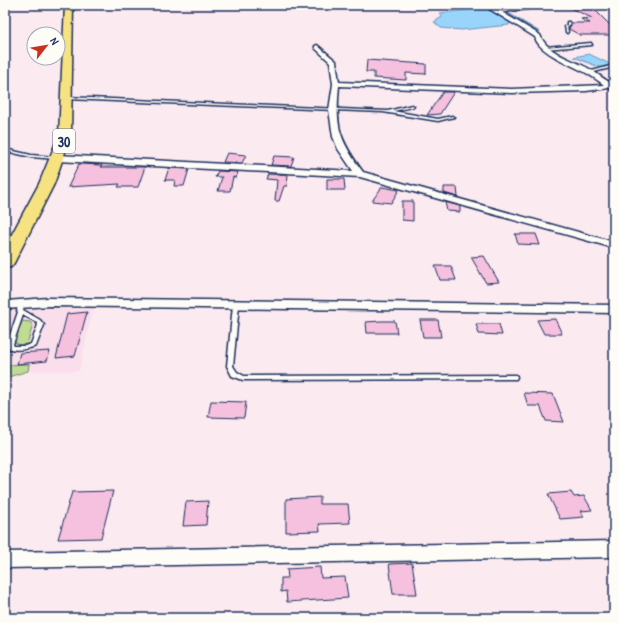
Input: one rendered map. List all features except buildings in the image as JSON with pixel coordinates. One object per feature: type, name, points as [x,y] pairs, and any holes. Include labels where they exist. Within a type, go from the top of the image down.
[{"type":"main road","name":"30","points":[[5,263],[58,158],[65,135],[70,5]]},
{"type":"street","points":[[486,5],[538,36],[539,42],[545,48],[561,58],[590,72],[612,87]]},
{"type":"street","points":[[317,47],[333,61],[336,84],[333,110],[339,143],[360,174]]},
{"type":"street","points":[[336,84],[512,91],[612,87]]},
{"type":"street","points":[[58,158],[360,174],[614,244]]},
{"type":"street","points":[[5,304],[21,308],[49,302],[614,309]]},
{"type":"street","points":[[5,560],[614,549]]},
{"type":"lane","points":[[498,12],[527,8]]},
{"type":"lane","points":[[567,32],[566,26],[569,25],[568,23]]},
{"type":"lane","points":[[545,48],[591,44]]},
{"type":"lane","points":[[590,72],[614,66]]},
{"type":"lane","points":[[67,98],[387,112],[438,120],[452,117]]},
{"type":"lane","points":[[387,112],[412,106]]},
{"type":"lane","points":[[5,150],[31,156],[58,158]]},
{"type":"lane","points":[[236,305],[230,366],[234,374],[243,378],[514,377]]},
{"type":"lane","points":[[21,308],[41,323],[37,340],[30,347],[12,348],[10,344],[21,308]]},
{"type":"shaded area","points":[[93,308],[79,371],[28,371],[5,378],[5,310]]},
{"type":"green space","points":[[22,321],[30,322],[33,325],[27,344],[19,345],[15,342]]},
{"type":"green space","points":[[29,364],[28,371],[5,378],[5,365]]},
{"type":"water","points":[[480,5],[510,22],[509,25],[461,30],[441,28],[434,22],[442,17],[440,13],[468,10],[466,6]]},
{"type":"water","points":[[589,54],[612,65],[599,67],[574,57]]},
{"type":"waterway","points":[[494,5],[539,32]]}]
